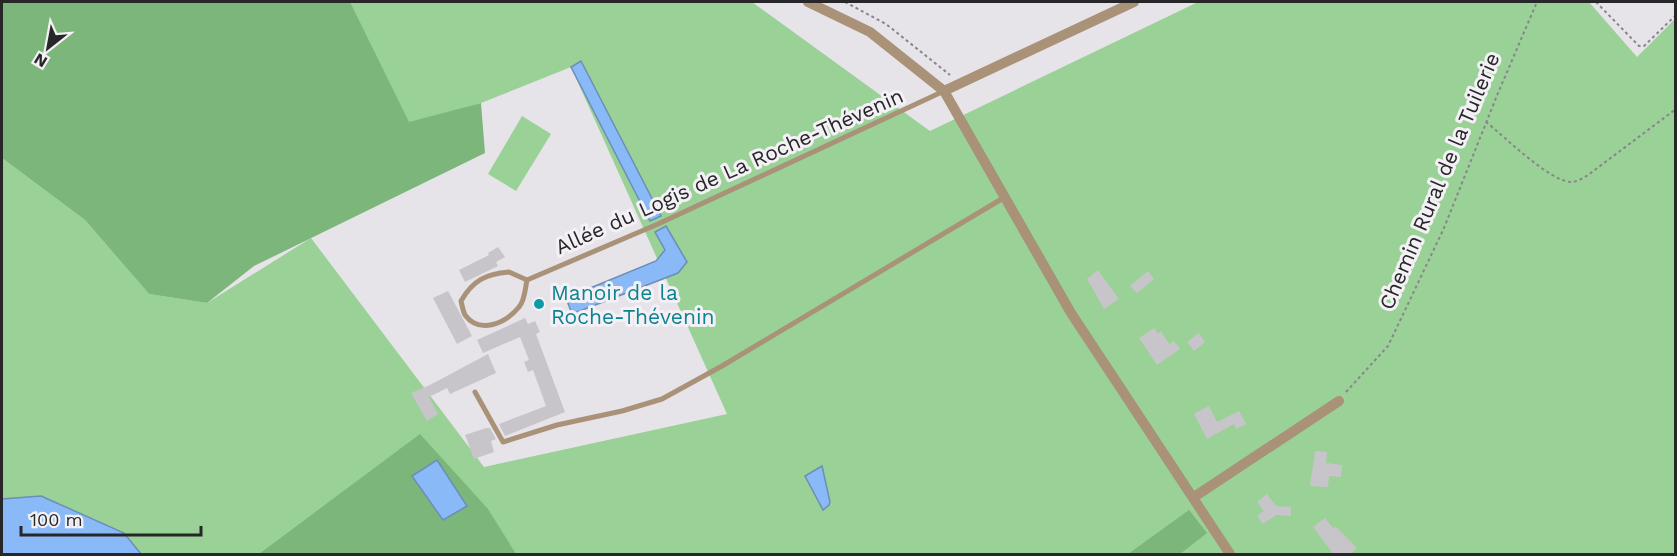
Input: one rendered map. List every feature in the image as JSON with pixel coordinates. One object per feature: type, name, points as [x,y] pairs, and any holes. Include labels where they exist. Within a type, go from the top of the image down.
[{"type":"street","points":[[808,2],[870,32],[944,91],[1071,313],[1230,555]]},
{"type":"street","points":[[944,91],[1134,2]]},
{"type":"street","points":[[1194,497],[1339,401]]},
{"type":"lane","name":"Allée du Logis de La Roche-Thévenin","points":[[527,280],[658,224],[944,91]]},
{"type":"lane","points":[[475,392],[503,442],[558,425],[622,411],[662,399],[722,366],[1005,196]]},
{"type":"lane","points":[[509,272],[527,280],[520,306],[501,322],[489,326],[475,322],[464,314],[461,301],[469,288],[491,274],[509,272]]},
{"type":"path","points":[[845,2],[886,24],[958,84]]},
{"type":"path","name":"Chemin Rural de la Tuilerie","points":[[1339,401],[1388,346],[1444,228],[1537,2]]},
{"type":"path","points":[[1596,2],[1639,46],[1644,46],[1676,15]]},
{"type":"path","points":[[1486,122],[1535,163],[1570,182],[1588,176],[1676,109]]},
{"type":"green space","points":[[2,2],[350,2],[409,122],[481,103],[485,153],[254,266],[207,303],[149,294],[85,220],[2,158]]},
{"type":"green space","points":[[345,2],[752,2],[930,131],[1198,2],[1589,2],[1637,57],[1675,19],[1675,554],[2,554],[2,158],[85,220],[149,294],[207,303],[311,238],[484,467],[727,414],[571,67],[481,103],[409,123]]},
{"type":"green space","points":[[522,116],[551,134],[516,191],[488,174]]},
{"type":"green space","points":[[420,434],[488,509],[516,554],[259,554]]},
{"type":"green space","points":[[1189,510],[1207,533],[1180,554],[1128,554]]},
{"type":"water","points":[[581,61],[661,216],[650,221],[571,67]]},
{"type":"water","points":[[666,226],[687,262],[678,273],[572,314],[566,298],[656,261],[665,250],[655,232]]},
{"type":"water","points":[[437,460],[467,506],[443,520],[412,476]]},
{"type":"water","points":[[822,466],[830,502],[823,510],[805,476]]},
{"type":"water","points":[[41,496],[124,533],[141,554],[2,554],[2,499]]},
{"type":"building","points":[[498,247],[505,257],[496,262],[498,266],[465,282],[459,270],[489,255],[488,253]]},
{"type":"building","points":[[1098,270],[1119,299],[1104,309],[1087,279]]},
{"type":"building","points":[[1148,271],[1154,279],[1137,293],[1130,286]]},
{"type":"building","points":[[448,291],[472,336],[457,344],[433,298]]},
{"type":"building","points":[[525,318],[528,324],[535,321],[540,332],[536,334],[565,412],[505,436],[499,424],[546,406],[533,370],[528,372],[524,362],[529,360],[520,337],[483,353],[477,340]]},
{"type":"building","points":[[1154,328],[1158,334],[1161,331],[1169,344],[1174,341],[1180,349],[1157,365],[1139,338]]},
{"type":"building","points":[[1199,333],[1205,342],[1194,351],[1187,342]]},
{"type":"building","points":[[488,354],[496,373],[450,394],[447,388],[429,397],[438,414],[427,421],[411,393]]},
{"type":"building","points":[[1209,406],[1217,422],[1239,411],[1246,424],[1236,429],[1234,424],[1207,439],[1194,414]]},
{"type":"building","points":[[490,428],[496,439],[491,441],[494,452],[474,459],[465,435]]},
{"type":"building","points":[[1315,451],[1327,452],[1326,463],[1342,465],[1341,477],[1329,476],[1328,487],[1310,486]]},
{"type":"building","points":[[1267,494],[1276,506],[1291,507],[1291,516],[1276,515],[1263,524],[1257,516],[1264,511],[1257,502]]},
{"type":"building","points":[[1325,518],[1333,528],[1336,527],[1357,548],[1349,555],[1334,555],[1313,527]]},
{"type":"place","name":"Manoir de la Roche-Thévenin","points":[[539,304]]}]
